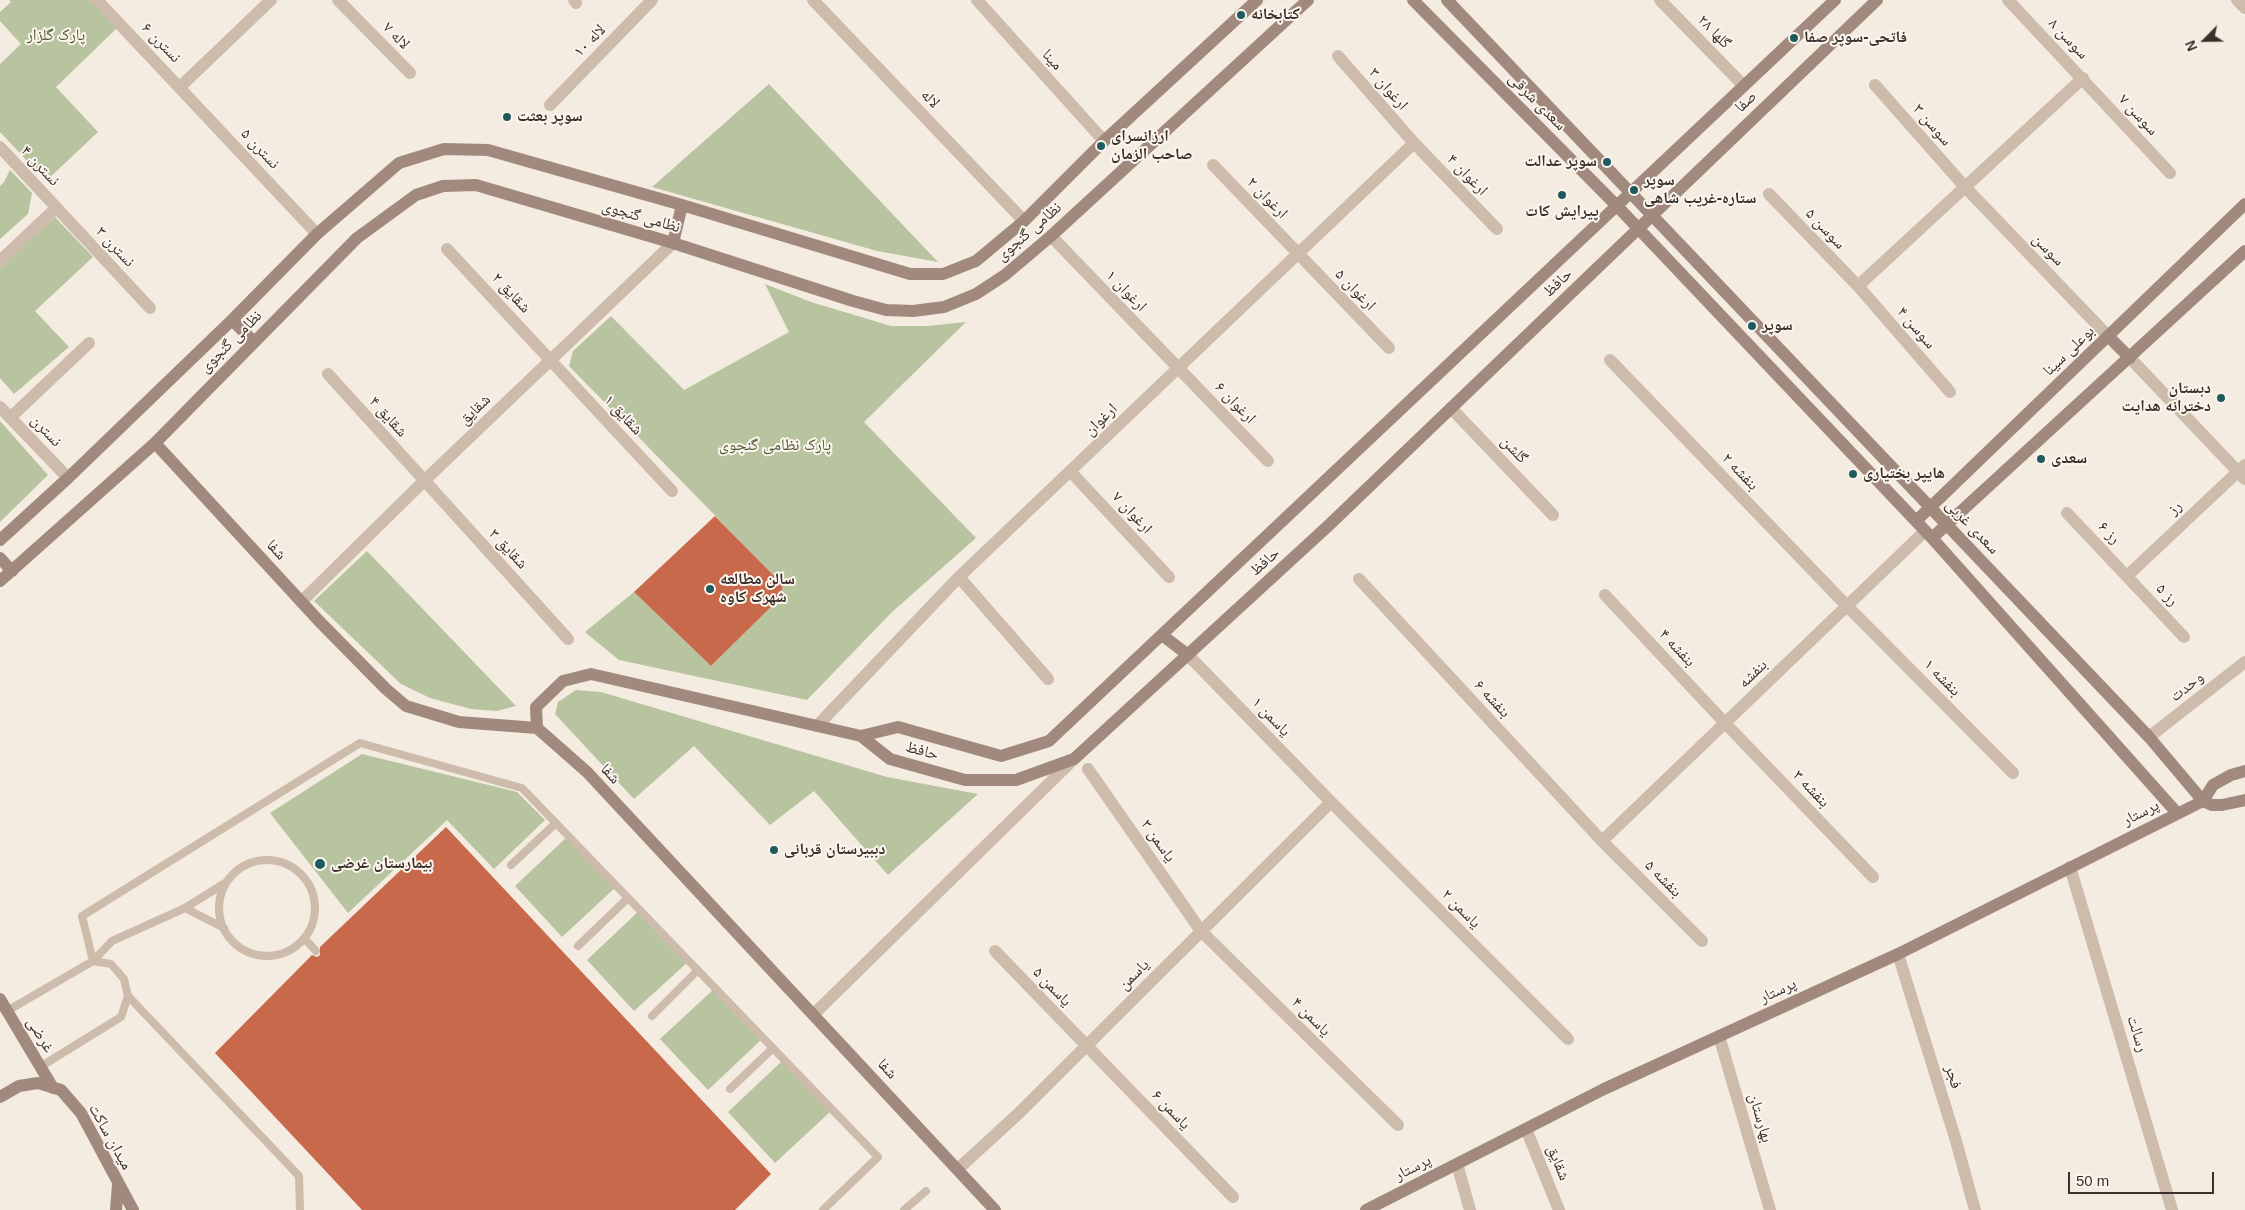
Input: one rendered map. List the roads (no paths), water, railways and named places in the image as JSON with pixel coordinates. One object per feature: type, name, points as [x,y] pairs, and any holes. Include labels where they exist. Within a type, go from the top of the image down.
[{"type":"street","name":"نسترن ۶","points":[[98,0],[180,87]]},
{"type":"street","points":[[180,87],[271,0]]},
{"type":"street","name":"لاله ۷","points":[[338,0],[410,73]]},
{"type":"street","name":"لاله ۱۰","points":[[550,105],[652,0]]},
{"type":"street","name":"لاله","points":[[813,0],[1024,222]]},
{"type":"street","name":"مینا","points":[[977,0],[1104,141]]},
{"type":"street","name":"نظامی گنجوی","points":[[0,540],[68,478],[232,320],[317,234],[400,163],[444,148],[488,150],[682,205],[910,274],[943,274],[976,261],[1024,222],[1104,141],[1257,0]]},
{"type":"street","name":"نظامی گنجوی","points":[[0,582],[155,443],[357,238],[416,195],[443,186],[476,185],[673,243],[853,302],[886,310],[913,311],[944,308],[976,294],[1005,275],[1051,236],[1308,0]]},
{"type":"street","name":"سعدی شرقی","points":[[1413,0],[1638,228]]},
{"type":"street","name":"سعدی شرقی","points":[[1447,0],[1652,214]]},
{"type":"street","name":"گلها ۲۸","points":[[1660,0],[1744,86]]},
{"type":"street","name":"صفا","points":[[1617,206],[1835,0]]},
{"type":"street","name":"صفا","points":[[1638,228],[1877,0]]},
{"type":"street","name":"سوسن ۸","points":[[2008,0],[2083,78]]},
{"type":"street","points":[[2237,0],[2245,8]]},
{"type":"street","name":"ارغوان ۳","points":[[1338,56],[1414,144]]},
{"type":"street","points":[[1858,286],[2083,78]]},
{"type":"street","name":"سوسن ۷","points":[[2083,78],[2170,173]]},
{"type":"street","name":"سوسن ۳","points":[[1875,85],[1965,187]]},
{"type":"street","name":"نسترن ۵","points":[[180,87],[317,234]]},
{"type":"street","name":"ارغوان ۴","points":[[1414,144],[1497,229]]},
{"type":"street","name":"ارغوان","points":[[817,726],[959,576],[1414,144]]},
{"type":"street","name":"نسترن ۴","points":[[0,147],[56,208]]},
{"type":"street","name":"ارغوان ۲","points":[[1212,165],[1298,254]]},
{"type":"street","name":"سوسن","points":[[1965,187],[2108,336]]},
{"type":"street","name":"سوسن ۵","points":[[1769,194],[1858,286]]},
{"type":"street","name":"بوعلی سینا","points":[[1916,521],[2245,204]]},
{"type":"street","points":[[673,243],[682,205]]},
{"type":"street","name":"حافظ","points":[[861,736],[898,727],[1001,756],[1049,740],[1617,206]]},
{"type":"street","points":[[0,260],[56,208]]},
{"type":"street","name":"نسترن ۳","points":[[56,208],[150,308]]},
{"type":"street","name":"سعدی غربی","points":[[1652,214],[2149,737],[2203,801]]},
{"type":"street","points":[[1638,228],[1929,534],[2177,813]]},
{"type":"street","name":"حافظ","points":[[536,728],[536,707],[563,681],[591,674],[861,736],[890,759],[965,780],[1016,780],[1074,758],[1328,526],[1638,228]]},
{"type":"street","name":"ارغوان ۱","points":[[1051,236],[1179,368]]},
{"type":"street","name":"شقایق","points":[[301,602],[424,481],[673,243]]},
{"type":"street","name":"شقایق ۲","points":[[447,249],[550,360]]},
{"type":"street","points":[[1929,534],[1948,524],[2245,250]]},
{"type":"street","name":"ارغوان ۵","points":[[1298,254],[1389,348]]},
{"type":"street","name":"سوسن ۴","points":[[1858,286],[1950,392]]},
{"type":"street","points":[[232,320],[254,342]]},
{"type":"street","points":[[2108,336],[2243,472]]},
{"type":"street","points":[[10,418],[89,343]]},
{"type":"street","name":"شقایق ۱","points":[[550,360],[672,491]]},
{"type":"street","name":"بنفشه ۲","points":[[1610,360],[1847,606]]},
{"type":"street","name":"ارغوان ۶","points":[[1179,368],[1268,460]]},
{"type":"street","name":"شقایق ۴","points":[[328,374],[424,481]]},
{"type":"street","name":"نسترن","points":[[0,407],[68,478]]},
{"type":"street","name":"گلشن","points":[[1452,408],[1553,515]]},
{"type":"street","name":"شفا","points":[[155,443],[301,602],[406,706],[459,722],[536,728],[587,772],[995,1210]]},
{"type":"street","name":"ارغوان ۷","points":[[1070,471],[1169,577]]},
{"type":"street","name":"رز","points":[[2127,576],[2243,472]]},
{"type":"street","name":"شقایق ۳","points":[[424,481],[568,639]]},
{"type":"street","name":"رز ۶","points":[[2067,513],[2127,576]]},
{"type":"street","name":"بنفشه","points":[[1602,842],[1847,606],[1929,534]]},
{"type":"street","points":[[0,558],[12,570]]},
{"type":"street","points":[[959,576],[1048,678]]},
{"type":"street","name":"رز ۵","points":[[2127,576],[2184,637]]},
{"type":"street","name":"بنفشه ۶","points":[[1358,579],[1602,842]]},
{"type":"street","name":"بنفشه ۴","points":[[1605,595],[1725,723]]},
{"type":"street","name":"بنفشه ۱","points":[[1847,606],[2013,773]]},
{"type":"street","points":[[1162,635],[1188,655]]},
{"type":"street","name":"یاسمن ۱","points":[[1188,655],[1331,802]]},
{"type":"street","name":"وحدت","points":[[2149,737],[2245,662]]},
{"type":"street","name":"بنفشه ۳","points":[[1725,723],[1873,877]]},
{"type":"street","points":[[814,1014],[1074,758]]},
{"type":"street","name":"یاسمن ۳","points":[[1088,769],[1201,931]]},
{"type":"street","name":"پرستار","points":[[1366,1210],[1604,1089],[1898,954],[2203,801],[2213,785],[2231,775],[2245,771]]},
{"type":"street","points":[[2203,801],[2212,805],[2222,805],[2245,800]]},
{"type":"street","name":"یاسمن","points":[[958,1169],[1019,1113],[1331,802]]},
{"type":"street","name":"یاسمن ۲","points":[[1331,802],[1568,1038]]},
{"type":"street","name":"بنفشه ۵","points":[[1602,842],[1702,941]]},
{"type":"street","name":"رسالت","points":[[2070,867],[2172,1210]]},
{"type":"street","name":"یاسمن ۴","points":[[1201,931],[1398,1126]]},
{"type":"street","name":"یاسمن ۵","points":[[995,951],[1086,1045]]},
{"type":"street","name":"فجر","points":[[1898,954],[1956,1141],[1975,1210]]},
{"type":"street","name":"غرضی","points":[[0,999],[53,1088]]},
{"type":"street","name":"بهارستان","points":[[1719,1036],[1770,1210]]},
{"type":"street","name":"یاسمن ۶","points":[[1086,1045],[1233,1197]]},
{"type":"street","name":"میدان ساکت","points":[[0,1097],[19,1086],[38,1083],[61,1090],[81,1113],[118,1184],[116,1210]]},
{"type":"street","name":"شقایق","points":[[1526,1128],[1559,1210]]},
{"type":"street","points":[[1456,1164],[1470,1210]]},
{"type":"street","points":[[118,1184],[133,1210]]},
{"type":"lane","points":[[93,960],[82,916],[360,743],[522,788],[878,1157],[823,1210]]},
{"type":"lane","points":[[511,865],[556,823]]},
{"type":"lane","points":[[8,1012],[93,960],[112,941],[185,908],[225,883],[241,867],[263,859],[278,860],[292,866],[305,877],[313,892],[316,908],[313,924],[305,939],[292,949],[277,955],[260,956],[238,946],[232,941],[224,928],[219,913],[220,898],[225,883]]},
{"type":"lane","points":[[578,946],[628,898]]},
{"type":"lane","points":[[185,908],[224,928]]},
{"type":"lane","points":[[305,939],[316,951]]},
{"type":"lane","points":[[40,1067],[121,1018],[128,996],[124,978],[111,964],[93,960]]},
{"type":"lane","points":[[652,1016],[698,970]]},
{"type":"lane","points":[[128,996],[299,1176],[300,1210]]},
{"type":"lane","points":[[730,1089],[773,1048]]},
{"type":"lane","points":[[904,1210],[926,1190]]},
{"type":"place","name":"کتابخانه","points":[[1241,15]]},
{"type":"place","name":"فاتحی-سوپر صفا","points":[[1794,38]]},
{"type":"place","name":"سوپر بعثت","points":[[507,117]]},
{"type":"place","name":"ارزانسرای صاحب الزمان","points":[[1101,146]]},
{"type":"place","name":"سوپر عدالت","points":[[1607,162]]},
{"type":"place","name":"سوپر ستاره-غریب شاهی","points":[[1634,190]]},
{"type":"place","name":"پیرایش کات","points":[[1562,195]]},
{"type":"place","name":"سوپر","points":[[1752,326]]},
{"type":"place","name":"دبستان دخترانه هدایت","points":[[2221,398]]},
{"type":"place","name":"سعدی","points":[[2041,459]]},
{"type":"place","name":"هایپر بختیاری","points":[[1853,474]]},
{"type":"place","name":"سالن مطالعه شهرک کاوه","points":[[710,589]]},
{"type":"place","name":"دببیرستان قربانی","points":[[774,850]]},
{"type":"place","name":"بیمارستان غرضی","points":[[320,864]]},
{"type":"park label","name":"پارک گلزار","points":[[56,36]]},
{"type":"park label","name":"پارک نظامی گنجوی","points":[[775,446]]}]
